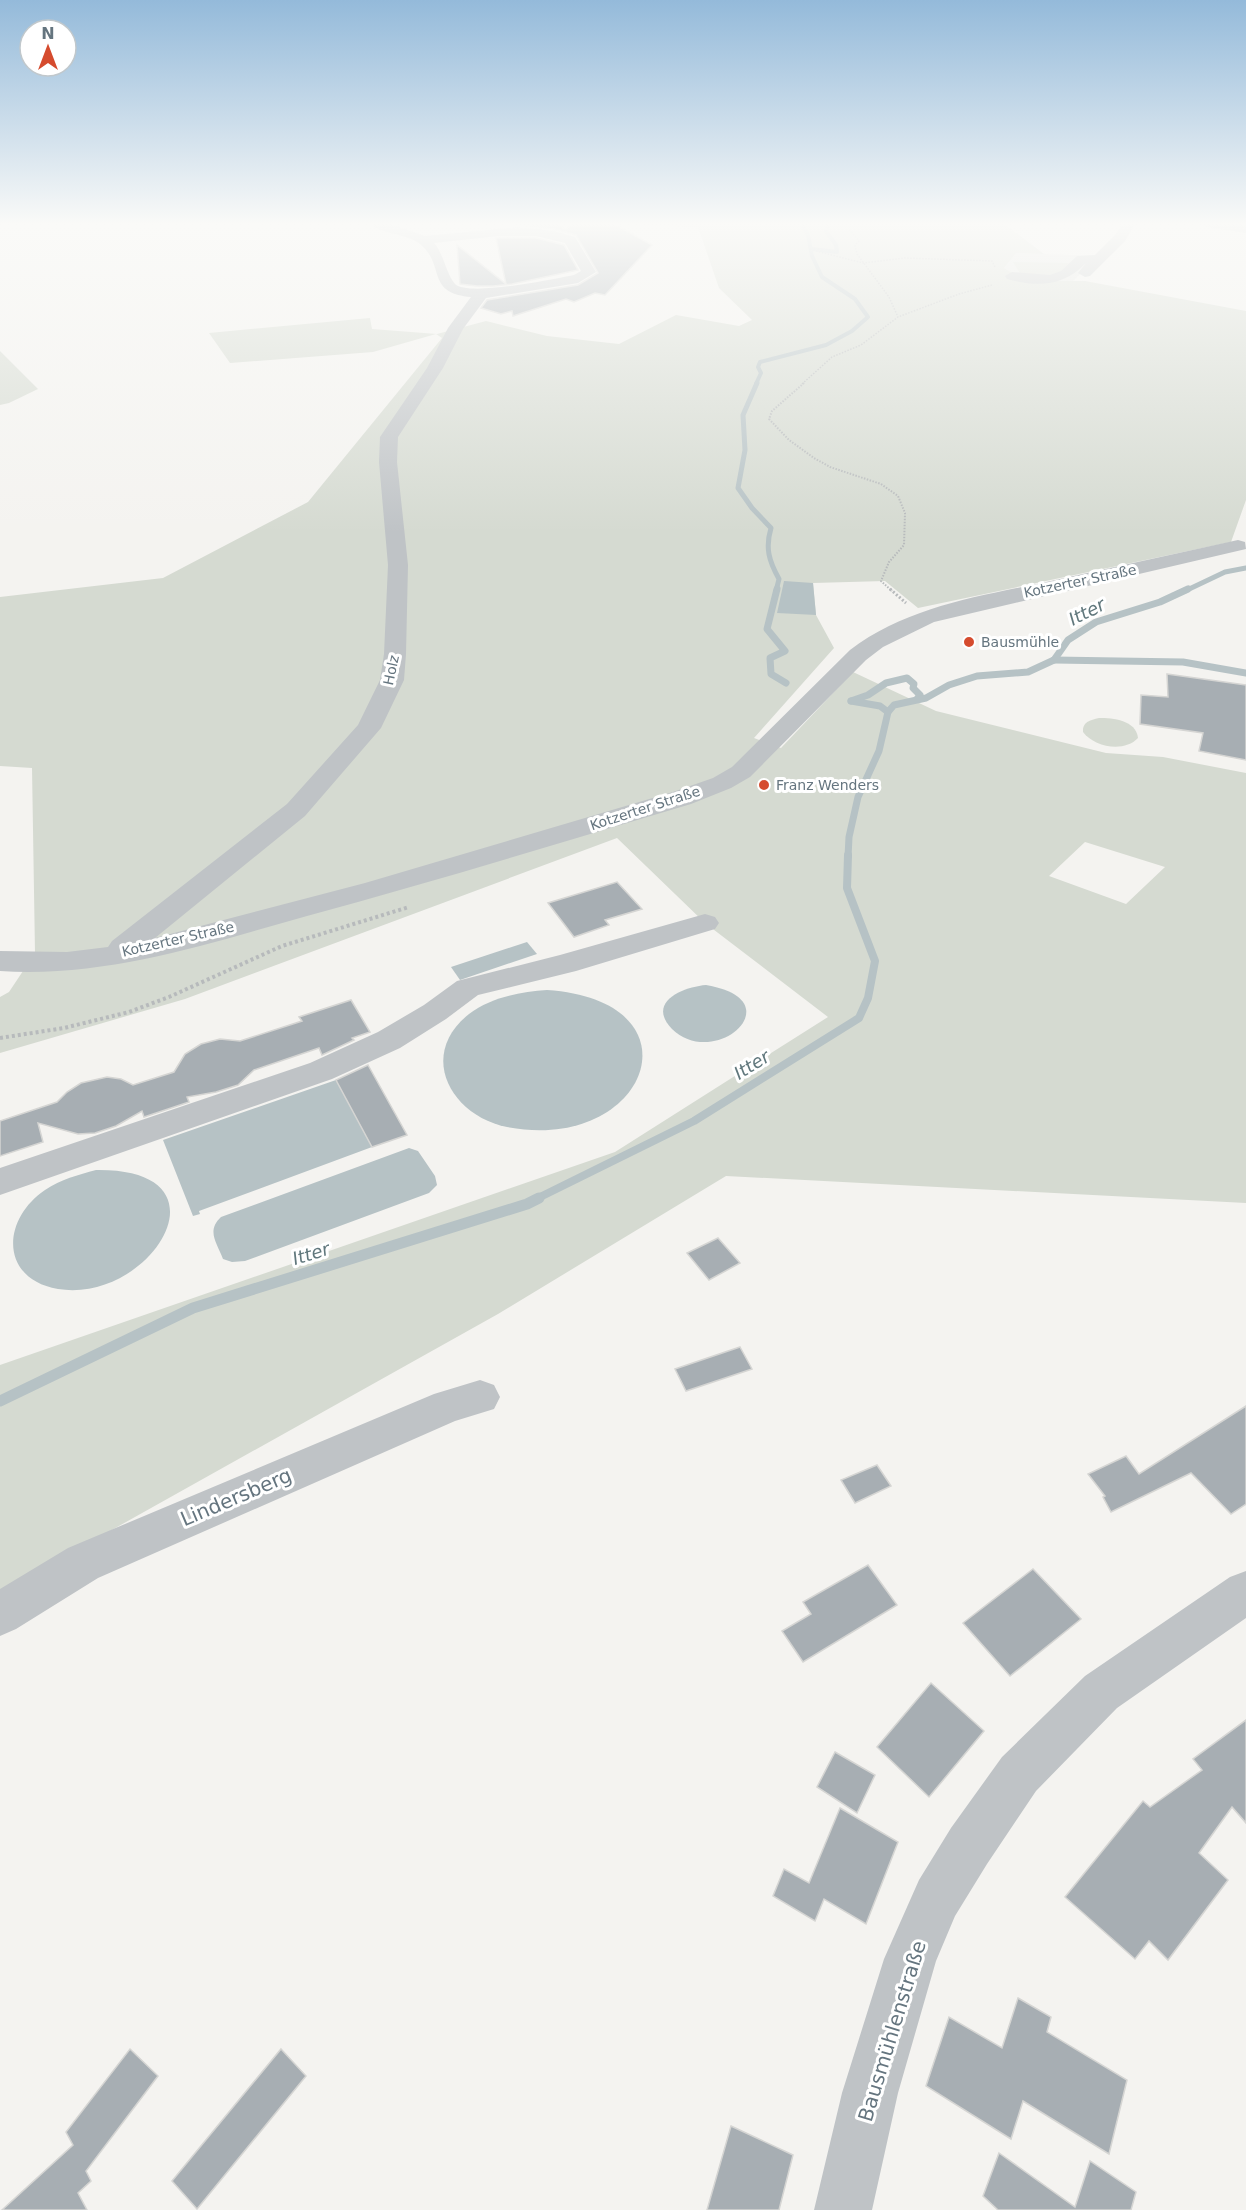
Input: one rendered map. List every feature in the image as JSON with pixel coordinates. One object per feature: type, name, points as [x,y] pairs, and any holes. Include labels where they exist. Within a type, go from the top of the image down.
[{"type":"street","name":"Holz","points":[[113,954],[147,930],[296,810],[369,728],[392,680],[396,654],[398,565],[388,462],[389,437],[435,368],[457,326]]},
{"type":"street","name":"Kotzerter Straße","points":[[0,961],[47,964],[113,954],[207,934],[374,889],[682,798],[722,783],[741,772],[858,655],[884,637],[926,617],[993,600],[1243,550]]},
{"type":"street","points":[[0,1182],[321,1071],[389,1040],[435,1012],[468,988],[565,964],[705,923]]},
{"type":"street","name":"Lindersberg","points":[[0,1614],[82,1563],[448,1406],[480,1397]]},
{"type":"street","name":"Bausmühlenstraße","points":[[843,2210],[870,2094],[910,1959],[937,1898],[969,1846],[1018,1774],[1101,1692],[1246,1592]]},
{"type":"path","points":[[886,326],[861,345],[832,357],[772,411],[769,419],[775,427],[807,453],[829,466],[892,490],[903,502],[904,544],[889,562],[881,581],[895,595],[926,617]]},
{"type":"path","points":[[0,1038],[59,1028],[130,1011],[169,997],[279,947],[388,916],[419,903]]},
{"type":"shaded area","points":[[283,326],[371,326],[372,329],[437,334],[467,326],[507,326],[547,336],[619,344],[654,326],[1246,326],[1246,500],[1231,542],[918,608],[885,581],[813,583],[816,615],[834,648],[754,738],[781,748],[853,672],[936,711],[1106,753],[1163,757],[1246,773],[1246,1203],[726,1176],[498,1314],[42,1569],[0,1596],[0,1365],[615,1152],[828,1017],[705,923],[617,838],[185,999],[0,1053],[0,997],[9,992],[35,953],[32,768],[0,766],[0,597],[163,578],[308,502],[442,338],[436,334],[373,352],[230,363],[209,333]],"holes":[[[1085,842],[1165,867],[1126,904],[1049,876]]]},
{"type":"shaded area","points":[[0,351],[38,389],[0,405]]},
{"type":"shaded area","points":[[784,581],[813,583],[816,615],[777,613]]},
{"type":"shaded area","points":[[1099,718],[1123,721],[1133,727],[1138,738],[1125,746],[1117,747],[1094,741],[1083,732],[1083,729],[1087,722]]},
{"type":"shaded area","points":[[527,942],[537,954],[460,980],[451,967]]},
{"type":"shaded area","points":[[706,985],[732,993],[744,1004],[746,1017],[738,1028],[725,1037],[708,1042],[689,1040],[672,1029],[665,1019],[663,1011],[665,1004],[678,993]]},
{"type":"shaded area","points":[[547,990],[597,1000],[628,1020],[641,1045],[640,1073],[624,1098],[595,1119],[556,1129],[507,1127],[487,1121],[470,1110],[457,1097],[448,1082],[443,1065],[445,1047],[453,1030],[478,1008],[506,996]]},
{"type":"shaded area","points":[[336,1080],[372,1147],[199,1211],[200,1214],[193,1216],[163,1140]]},
{"type":"shaded area","points":[[409,1148],[418,1151],[435,1176],[437,1185],[429,1193],[245,1261],[232,1262],[223,1259],[213,1232],[221,1217]]},
{"type":"shaded area","points":[[96,1170],[138,1175],[162,1190],[170,1211],[164,1234],[148,1257],[123,1276],[92,1288],[58,1289],[39,1283],[25,1274],[17,1261],[13,1247],[14,1232],[20,1217],[31,1202],[51,1186]]},
{"type":"building","points":[[1167,674],[1246,685],[1246,760],[1199,751],[1203,733],[1140,724],[1141,695],[1168,697]]},
{"type":"building","points":[[617,882],[642,909],[605,920],[609,925],[574,937],[548,903]]},
{"type":"building","points":[[351,1000],[370,1032],[352,1038],[354,1040],[322,1055],[319,1048],[254,1070],[238,1085],[187,1097],[189,1102],[144,1117],[142,1111],[116,1126],[95,1133],[78,1134],[38,1123],[43,1142],[0,1156],[0,1121],[57,1102],[81,1083],[107,1077],[121,1079],[133,1085],[174,1072],[185,1054],[201,1044],[220,1039],[240,1041],[302,1021],[299,1017]]},
{"type":"building","points":[[368,1065],[407,1135],[372,1147],[336,1080]]},
{"type":"building","points":[[718,1238],[740,1263],[709,1280],[687,1253]]},
{"type":"building","points":[[740,1347],[752,1369],[686,1391],[675,1369]]},
{"type":"building","points":[[1246,1406],[1246,1504],[1231,1514],[1191,1473],[1111,1512],[1103,1497],[1105,1496],[1088,1474],[1126,1456],[1139,1474]]},
{"type":"building","points":[[877,1465],[891,1486],[855,1503],[841,1480]]},
{"type":"building","points":[[868,1565],[897,1605],[803,1662],[782,1631],[811,1614],[803,1602]]},
{"type":"building","points":[[1033,1569],[1081,1619],[1010,1676],[963,1623]]},
{"type":"building","points":[[931,1683],[984,1731],[929,1797],[877,1747]]},
{"type":"building","points":[[1246,1720],[1246,1823],[1232,1807],[1199,1853],[1228,1880],[1168,1960],[1149,1941],[1135,1959],[1065,1897],[1143,1801],[1150,1807],[1202,1770],[1193,1759]]},
{"type":"building","points":[[835,1752],[875,1775],[857,1813],[817,1787]]},
{"type":"building","points":[[840,1808],[898,1842],[866,1924],[824,1899],[815,1921],[773,1896],[784,1869],[809,1883]]},
{"type":"building","points":[[1018,1998],[1051,2017],[1047,2032],[1127,2080],[1109,2154],[1023,2101],[1011,2139],[926,2086],[949,2017],[1002,2048]]},
{"type":"building","points":[[130,2049],[158,2076],[86,2171],[91,2181],[78,2193],[87,2210],[2,2210],[73,2145],[66,2132]]},
{"type":"building","points":[[281,2049],[306,2076],[197,2209],[172,2181]]},
{"type":"building","points":[[731,2126],[793,2155],[779,2210],[707,2210]]},
{"type":"building","points":[[999,2153],[1075,2207],[1090,2161],[1136,2192],[1131,2210],[998,2210],[983,2196]]},
{"type":"waterway","points":[[756,384],[761,373],[758,367],[760,362],[826,345],[858,326]]},
{"type":"waterway","points":[[757,383],[743,415],[745,450],[738,488],[752,508],[771,528],[768,548],[770,560],[779,579],[776,591]]},
{"type":"waterway","name":"Itter","points":[[1185,591],[1225,572],[1246,568]]},
{"type":"waterway","points":[[777,589],[767,629],[785,651],[770,658],[771,674],[786,683]]},
{"type":"waterway","name":"Itter","points":[[1054,660],[1068,640],[1096,622],[1160,602],[1188,589]]},
{"type":"waterway","name":"Itter","points":[[888,712],[894,705],[926,698],[949,685],[977,676],[1028,672],[1054,660]]},
{"type":"waterway","points":[[1054,660],[1183,662],[1246,673]]},
{"type":"waterway","points":[[888,712],[880,706],[851,701],[868,695],[886,683],[907,678],[914,684],[913,688],[920,695],[917,699]]},
{"type":"waterway","name":"Itter","points":[[848,857],[849,837],[858,797],[879,751],[888,712]]},
{"type":"waterway","name":"Itter","points":[[536,1199],[694,1121],[859,1018],[868,998],[875,961],[847,888],[848,855]]},
{"type":"waterway","name":"Itter","points":[[0,1401],[193,1308],[527,1204],[539,1198]]},
{"type":"place","name":"Bausmühle","points":[[969,642]]},
{"type":"place","name":"Franz Wenders","points":[[764,785]]}]
